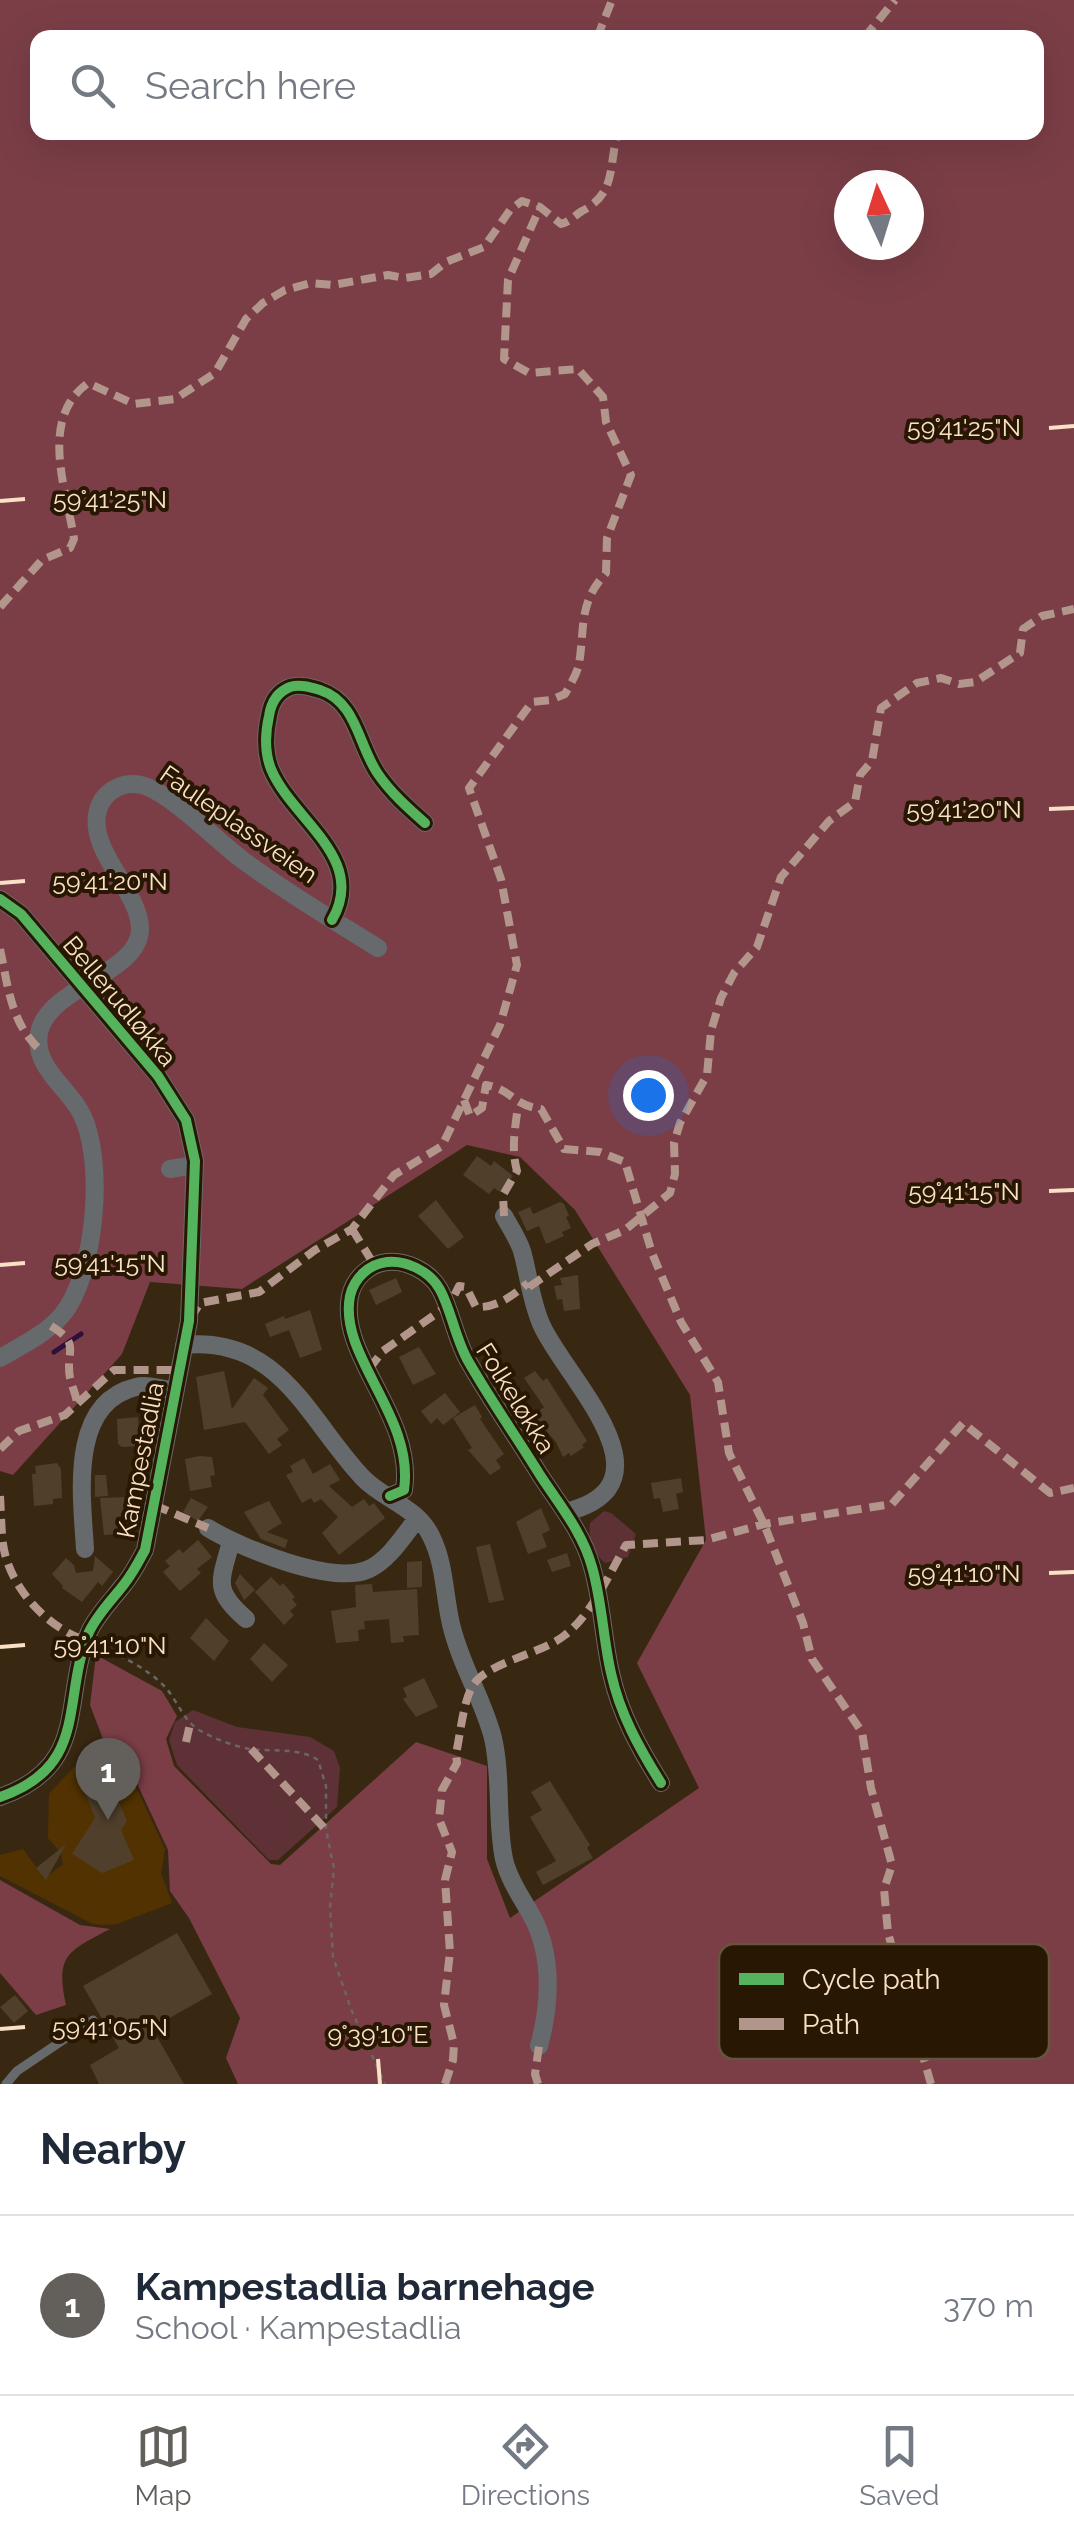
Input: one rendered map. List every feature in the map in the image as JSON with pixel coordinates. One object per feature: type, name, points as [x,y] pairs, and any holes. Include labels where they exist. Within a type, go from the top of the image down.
[{"type":"street","name":"Fauleplassveien","points":[[332,920],[342,892],[338,862],[288,796],[268,758],[270,710],[279,694],[303,686],[339,699],[350,711],[376,770],[399,800],[426,823]]},
{"type":"street","name":"Fauleplassveien","points":[[0,1358],[37,1336],[63,1314],[73,1299],[84,1266],[96,1191],[94,1149],[80,1110],[42,1060],[38,1037],[48,1014],[130,954],[140,934],[138,914],[96,825],[102,800],[123,785],[139,784],[154,790],[243,860],[378,948]]},
{"type":"street","name":"Bellerudløkka","points":[[0,899],[21,914],[158,1076],[186,1120],[195,1165],[189,1320]]},
{"type":"street","points":[[170,1169],[195,1165]]},
{"type":"street","points":[[504,1216],[522,1250],[537,1315],[551,1345],[616,1449],[618,1465],[609,1488],[597,1500],[566,1512]]},
{"type":"street","name":"Folkeløkka","points":[[390,1496],[404,1490],[406,1458],[398,1427],[352,1328],[349,1299],[354,1282],[367,1269],[384,1262],[404,1262],[440,1288],[466,1357],[566,1512],[592,1566],[621,1711],[661,1783]]},
{"type":"street","name":"Kampestadlia","points":[[0,1797],[36,1780],[67,1737],[87,1641],[102,1611],[145,1550],[189,1320]]},
{"type":"street","points":[[184,1345],[212,1344],[238,1350],[270,1367],[287,1382],[364,1479],[390,1496],[430,1533],[444,1570],[452,1627],[492,1738],[504,1858],[544,1949],[548,2015],[539,2046]]},
{"type":"street","name":"Kampestadlia","points":[[85,1550],[84,1448],[94,1417],[110,1399],[132,1388],[174,1391]]},
{"type":"street","points":[[208,1528],[231,1542],[330,1574],[354,1574],[373,1568],[417,1519]]},
{"type":"street","points":[[231,1542],[221,1583],[227,1602],[246,1619]]},
{"type":"lane","points":[[6,2084],[17,2070],[93,2020]]},
{"type":"path","points":[[87,1641],[157,1679],[180,1705],[190,1724],[201,1731],[251,1749],[294,1752],[318,1760],[326,1786],[326,1830],[334,1868],[330,1906],[333,1957],[351,2009],[385,2084]]},
{"type":"shaded area","points":[[0,0],[1074,0],[1074,2084],[238,2084],[226,2058],[240,2018],[189,1918],[170,1891],[168,1850],[121,1749],[108,1752],[90,1705],[96,1655],[162,1691],[177,1716],[166,1739],[174,1766],[271,1864],[280,1865],[416,1742],[487,1766],[487,1859],[510,1918],[699,1788],[637,1663],[706,1540],[690,1395],[575,1210],[520,1157],[467,1145],[242,1289],[150,1282],[122,1354],[13,1475],[0,1471]]},
{"type":"shaded area","points":[[604,1511],[636,1534],[628,1557],[605,1563],[592,1545],[590,1529],[590,1523]]},
{"type":"shaded area","points":[[193,1710],[237,1727],[310,1737],[334,1751],[340,1768],[337,1807],[278,1860],[269,1860],[177,1765],[169,1740],[175,1722]]},
{"type":"shaded area","points":[[119,1751],[165,1849],[161,1873],[172,1903],[117,1924],[93,1924],[0,1876],[0,1855],[23,1849],[44,1878],[63,1865],[61,1853],[48,1838],[49,1794],[75,1766]]},
{"type":"shaded area","points":[[0,1880],[80,1925],[110,1929],[68,1956],[62,1975],[66,2005],[36,2015],[0,1973]]},
{"type":"building","points":[[477,1156],[491,1166],[494,1161],[513,1176],[500,1192],[494,1188],[489,1194],[463,1175]]},
{"type":"building","points":[[436,1200],[464,1237],[448,1249],[418,1216]]},
{"type":"building","points":[[560,1202],[571,1228],[546,1244],[539,1226],[527,1231],[518,1212],[530,1207],[533,1214]]},
{"type":"building","points":[[578,1275],[580,1309],[564,1311],[554,1286],[562,1285],[560,1278]]},
{"type":"building","points":[[396,1278],[402,1292],[376,1305],[369,1290]]},
{"type":"building","points":[[310,1310],[322,1350],[300,1358],[289,1330],[270,1337],[265,1324],[284,1316],[285,1319]]},
{"type":"building","points":[[419,1347],[436,1374],[413,1385],[399,1357]]},
{"type":"building","points":[[224,1371],[232,1409],[254,1378],[268,1388],[263,1395],[289,1430],[277,1439],[282,1445],[269,1454],[245,1422],[204,1430],[196,1377]]},
{"type":"building","points":[[535,1371],[543,1381],[547,1378],[587,1441],[571,1456],[569,1453],[563,1457],[556,1442],[533,1416],[544,1407],[524,1378]]},
{"type":"building","points":[[445,1393],[460,1412],[443,1425],[437,1418],[431,1424],[421,1411]]},
{"type":"building","points":[[475,1405],[504,1454],[496,1460],[501,1468],[490,1475],[468,1450],[472,1448],[453,1418]]},
{"type":"building","points":[[138,1417],[140,1446],[122,1447],[118,1444],[117,1419]]},
{"type":"building","points":[[212,1457],[212,1487],[190,1491],[185,1459]]},
{"type":"building","points":[[304,1458],[313,1474],[330,1464],[340,1480],[329,1486],[352,1507],[364,1499],[369,1506],[374,1503],[385,1518],[339,1555],[322,1533],[338,1517],[321,1499],[314,1503],[311,1498],[302,1503],[286,1475],[293,1472],[290,1466]]},
{"type":"building","points":[[57,1463],[61,1469],[62,1498],[53,1499],[53,1504],[34,1506],[35,1466]]},
{"type":"building","points":[[95,1475],[106,1475],[108,1496],[95,1497]]},
{"type":"building","points":[[681,1478],[683,1492],[676,1494],[679,1509],[663,1512],[660,1498],[654,1499],[651,1483]]},
{"type":"building","points":[[128,1497],[129,1527],[121,1528],[121,1534],[104,1535],[100,1498]]},
{"type":"building","points":[[191,1498],[208,1507],[198,1521],[183,1512]]},
{"type":"building","points":[[269,1501],[282,1523],[267,1532],[288,1540],[285,1548],[261,1539],[244,1512]]},
{"type":"building","points":[[541,1508],[550,1530],[542,1534],[547,1547],[528,1554],[516,1522]]},
{"type":"building","points":[[198,1540],[212,1557],[180,1591],[163,1572],[170,1566],[165,1561]]},
{"type":"building","points":[[490,1544],[504,1600],[489,1603],[476,1547]]},
{"type":"building","points":[[567,1553],[571,1566],[552,1572],[547,1560]]},
{"type":"building","points":[[95,1556],[113,1572],[102,1586],[98,1582],[82,1602],[62,1588],[52,1574],[66,1558],[76,1573],[93,1571]]},
{"type":"building","points":[[422,1561],[422,1587],[407,1588],[407,1562]]},
{"type":"building","points":[[240,1574],[255,1590],[244,1600],[235,1583]]},
{"type":"building","points":[[271,1577],[280,1586],[283,1583],[295,1597],[292,1599],[297,1605],[290,1611],[294,1615],[284,1625],[255,1592]]},
{"type":"building","points":[[372,1584],[373,1592],[417,1589],[419,1635],[403,1636],[404,1642],[391,1643],[389,1619],[364,1621],[365,1629],[358,1630],[359,1641],[336,1643],[331,1611],[356,1607],[355,1585]]},
{"type":"building","points":[[206,1618],[229,1641],[214,1661],[190,1638]]},
{"type":"building","points":[[264,1643],[288,1665],[272,1682],[250,1659]]},
{"type":"building","points":[[424,1678],[438,1707],[416,1717],[403,1699],[407,1697],[403,1688]]},
{"type":"building","points":[[106,1772],[127,1821],[121,1830],[134,1860],[102,1873],[72,1854],[95,1818],[81,1782]]},
{"type":"building","points":[[550,1781],[590,1845],[587,1848],[593,1858],[543,1885],[536,1872],[556,1861],[530,1817],[542,1810],[531,1792]]},
{"type":"building","points":[[65,1846],[46,1880],[36,1868]]},
{"type":"building","points":[[177,1933],[212,1994],[152,2028],[184,2084],[99,2084],[90,2065],[119,2048],[83,1986]]},
{"type":"building","points":[[15,1995],[28,2011],[14,2023],[0,2007]]},
{"type":"waterway","points":[[54,1352],[81,1334]]},
{"type":"marked path","points":[[600,30],[612,0]]},
{"type":"marked path","points":[[871,30],[895,0]]},
{"type":"marked path","points":[[0,607],[42,560],[70,548],[74,539],[62,478],[60,436],[73,398],[88,383],[134,404],[175,399],[215,373],[246,319],[285,290],[311,283],[333,285],[388,275],[405,278],[431,274],[446,262],[484,247],[510,210],[522,201],[540,207],[561,224],[601,196],[616,140]]},
{"type":"marked path","points":[[190,1319],[200,1303],[259,1292],[315,1250],[352,1229],[394,1175],[442,1146],[500,1025],[517,965],[501,879],[469,788],[532,702],[565,694],[573,679],[579,664],[587,605],[606,573],[607,538],[631,475],[606,422],[603,397],[578,369],[529,373],[504,359],[508,280],[540,207]]},
{"type":"marked path","points":[[529,1287],[592,1244],[625,1230],[670,1193],[675,1174],[674,1143],[680,1123],[707,1075],[711,1031],[721,998],[734,973],[757,947],[781,877],[829,821],[855,802],[860,775],[872,761],[881,708],[917,683],[941,678],[959,684],[975,682],[1020,653],[1023,629],[1042,616],[1074,609]]},
{"type":"marked path","points":[[0,949],[16,1015],[39,1049]]},
{"type":"marked path","points":[[464,1100],[470,1116],[482,1108],[486,1085],[495,1087],[541,1109],[564,1149],[600,1152],[625,1162],[652,1253],[681,1322],[718,1382],[729,1453],[764,1524],[803,1623],[812,1659],[862,1732],[871,1788],[892,1865],[884,1889],[891,1944]]},
{"type":"marked path","points":[[504,1216],[503,1195],[517,1171],[514,1147],[518,1106]]},
{"type":"marked path","points":[[352,1229],[375,1266]]},
{"type":"marked path","points":[[369,1369],[383,1351],[450,1304],[459,1286],[466,1287],[476,1307],[484,1307],[504,1300],[528,1283]]},
{"type":"marked path","points":[[51,1326],[69,1343],[70,1378],[77,1403]]},
{"type":"marked path","points":[[0,1449],[19,1431],[65,1415],[114,1370],[178,1370]]},
{"type":"marked path","points":[[445,2084],[454,2044],[444,2005],[450,1952],[445,1880],[452,1852],[439,1819],[442,1790],[457,1763],[466,1702],[478,1679],[555,1642],[575,1626],[626,1545],[706,1540],[764,1524],[892,1504],[963,1423],[1050,1493],[1074,1488]]},
{"type":"marked path","points":[[0,1496],[3,1544],[13,1575],[44,1616],[87,1641]]},
{"type":"marked path","points":[[154,1505],[208,1528]]},
{"type":"marked path","points":[[186,1742],[190,1724]]},
{"type":"marked path","points":[[251,1749],[326,1830]]},
{"type":"marked path","points":[[538,2084],[535,2074],[539,2046]]},
{"type":"marked path","points":[[924,2059],[931,2084]]},
{"type":"cycle path","points":[[332,920],[341,898],[341,877],[334,858],[281,788],[269,762],[267,729],[278,695],[290,687],[305,686],[342,704],[378,774],[425,823]]},
{"type":"cycle path","points":[[0,899],[21,914],[158,1076],[186,1120],[195,1161],[189,1321],[145,1550],[89,1632],[60,1749],[48,1768],[29,1784],[0,1797]]},
{"type":"cycle path","points":[[390,1496],[404,1490],[399,1437],[355,1342],[349,1319],[350,1296],[359,1278],[374,1266],[394,1262],[409,1265],[435,1282],[467,1359],[583,1542],[595,1580],[615,1688],[638,1744],[661,1783]]},
{"type":"place","name":"Kampestadlia barnehage","points":[[108,1820]]}]
